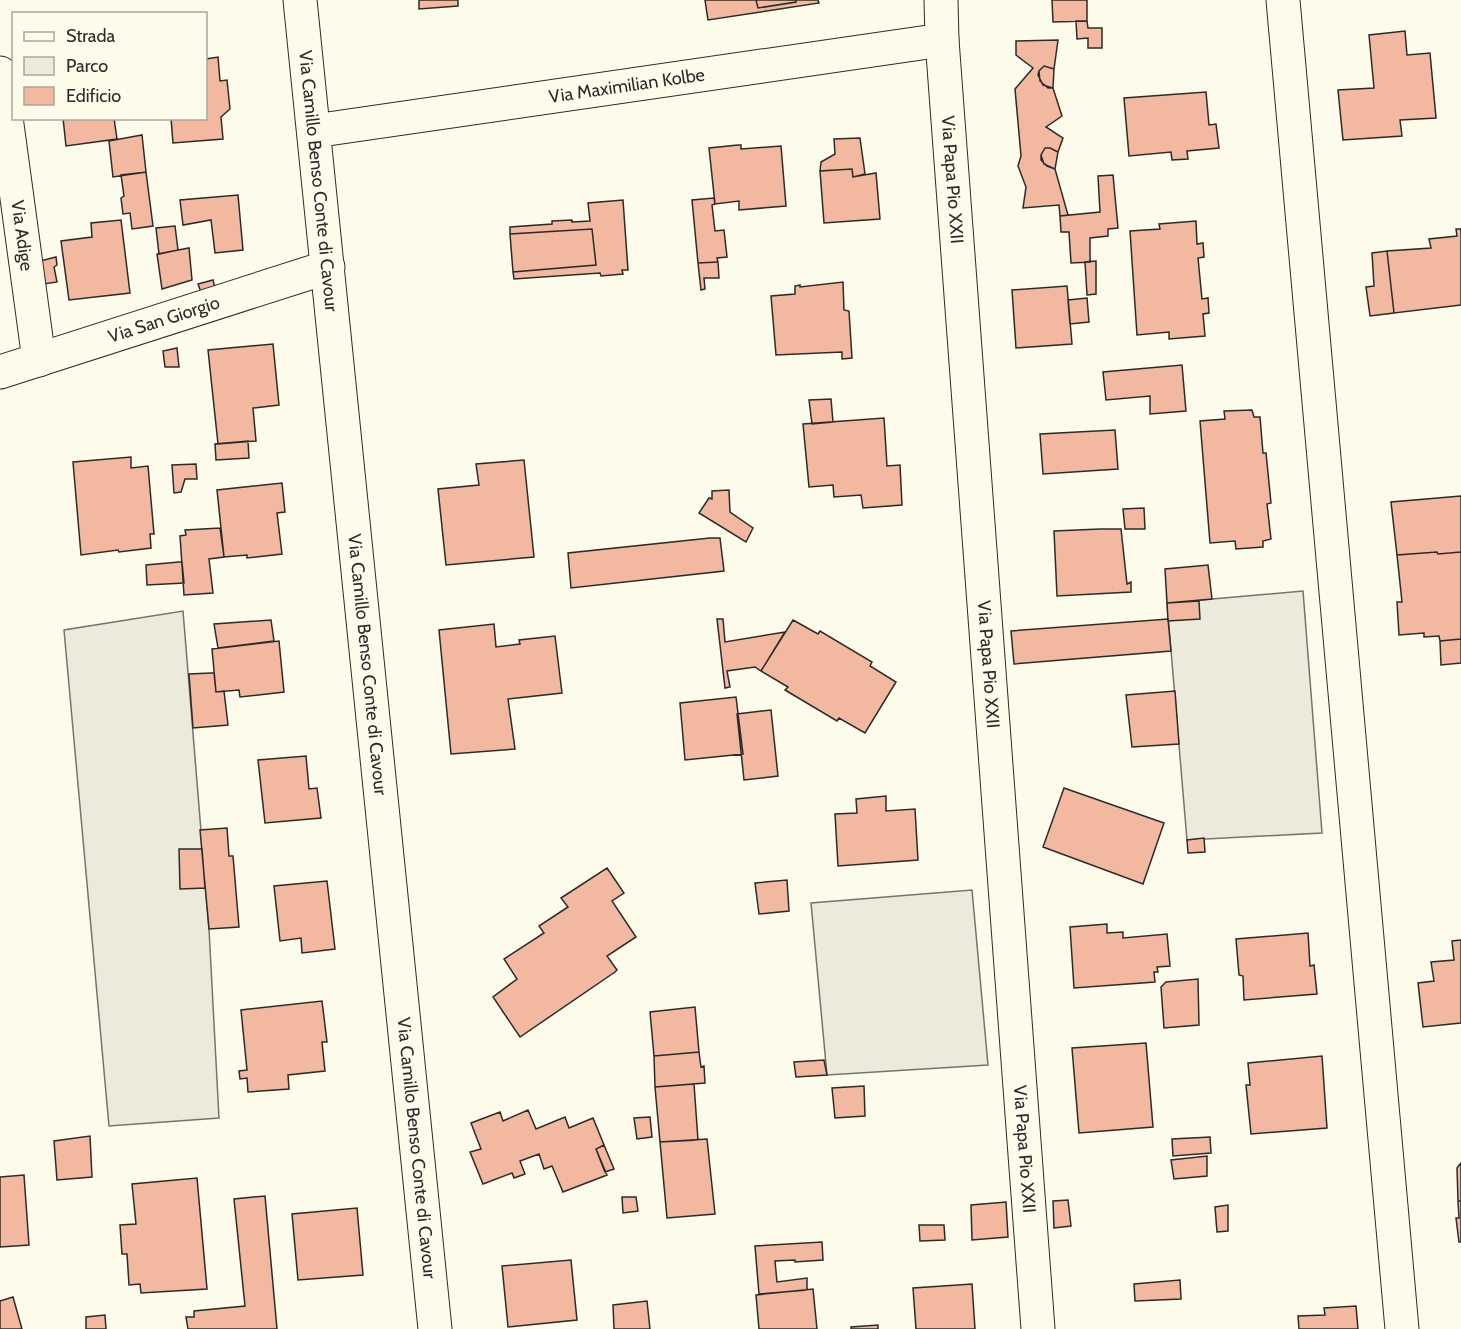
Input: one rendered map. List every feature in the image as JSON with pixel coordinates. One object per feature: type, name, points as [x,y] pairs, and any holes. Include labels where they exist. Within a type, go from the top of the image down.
[{"type":"street","name":"Via Camillo Benso Conte di Cavour","points":[[300,0],[435,1329]]},
{"type":"street","name":"Via Papa Pio XXII","points":[[941,0],[942,40],[1002,870],[1038,1329]]},
{"type":"street","points":[[1283,0],[1402,1329]]},
{"type":"street","name":"Via Maximilian Kolbe","points":[[314,131],[942,40]]},
{"type":"street","name":"Via Adige","points":[[0,73],[39,360]]},
{"type":"street","name":"Via San Giorgio","points":[[0,372],[328,267]]},
{"type":"green space","points":[[1303,591],[1322,833],[1187,840],[1167,603]]},
{"type":"green space","points":[[183,611],[209,929],[219,1118],[109,1126],[64,630]]},
{"type":"green space","points":[[972,890],[988,1065],[827,1075],[811,903]]},
{"type":"building","points":[[419,0],[458,0],[458,6],[419,9]]},
{"type":"building","points":[[705,0],[756,0],[758,8],[796,2],[796,0],[818,0],[819,3],[708,20]]},
{"type":"building","points":[[756,0],[796,0],[796,2],[758,8]]},
{"type":"building","points":[[1052,0],[1087,0],[1087,21],[1053,22]]},
{"type":"building","points":[[1076,21],[1087,21],[1088,28],[1102,28],[1102,48],[1088,48],[1088,38],[1077,39]]},
{"type":"building","points":[[1405,31],[1407,55],[1430,53],[1436,118],[1400,120],[1402,136],[1343,140],[1338,90],[1374,88],[1369,35]]},
{"type":"building","points":[[1058,40],[1054,69],[1044,66],[1038,75],[1043,85],[1053,88],[1062,116],[1046,127],[1063,138],[1058,152],[1045,148],[1041,155],[1044,164],[1055,169],[1068,215],[1060,216],[1059,205],[1023,208],[1026,187],[1018,166],[1021,156],[1015,89],[1033,68],[1016,55],[1016,41]]},
{"type":"building","points":[[218,57],[220,81],[227,80],[230,109],[221,117],[223,139],[173,143],[171,120],[207,120],[207,59]]},
{"type":"building","points":[[1044,66],[1054,69],[1053,88],[1048,88],[1040,81],[1039,71]]},
{"type":"building","points":[[1206,92],[1209,125],[1216,124],[1219,148],[1187,151],[1188,159],[1172,160],[1171,152],[1129,156],[1124,98]]},
{"type":"building","points":[[63,120],[114,120],[117,139],[66,146]]},
{"type":"building","points":[[142,135],[146,172],[113,177],[109,141]]},
{"type":"building","points":[[860,138],[865,174],[853,177],[852,169],[820,171],[821,162],[835,154],[834,139]]},
{"type":"building","points":[[741,145],[741,149],[781,146],[786,206],[739,210],[739,201],[715,204],[709,148]]},
{"type":"building","points":[[1045,148],[1058,152],[1055,169],[1047,166],[1041,160]]},
{"type":"building","points":[[852,169],[853,177],[876,173],[880,219],[824,223],[820,171]]},
{"type":"building","points":[[146,172],[153,226],[132,229],[130,213],[123,214],[121,198],[124,196],[121,175]]},
{"type":"building","points":[[1113,175],[1118,228],[1108,229],[1108,236],[1090,238],[1090,262],[1071,263],[1069,232],[1061,232],[1060,216],[1100,212],[1098,176]]},
{"type":"building","points":[[238,195],[243,250],[215,253],[211,220],[183,225],[180,200]]},
{"type":"building","points":[[714,198],[715,204],[712,205],[715,231],[724,230],[727,257],[717,258],[718,262],[698,263],[692,200]]},
{"type":"building","points":[[623,200],[628,270],[622,270],[623,274],[601,276],[600,273],[514,279],[513,272],[596,265],[592,229],[510,234],[510,227],[552,224],[552,221],[590,221],[588,203]]},
{"type":"building","points":[[121,220],[130,293],[69,300],[61,241],[92,237],[91,223]]},
{"type":"building","points":[[1196,221],[1197,244],[1203,243],[1204,257],[1198,258],[1202,299],[1208,298],[1209,313],[1203,314],[1205,336],[1169,339],[1169,332],[1137,335],[1130,231],[1160,229],[1159,224]]},
{"type":"building","points":[[175,226],[178,250],[159,254],[156,228]]},
{"type":"building","points":[[592,229],[596,265],[513,272],[510,234]]},
{"type":"building","points":[[1456,229],[1461,229],[1461,305],[1394,313],[1387,251],[1431,248],[1429,239],[1457,236]]},
{"type":"building","points":[[189,248],[192,280],[162,289],[157,254]]},
{"type":"building","points":[[1387,251],[1394,313],[1370,316],[1366,287],[1374,286],[1372,253]]},
{"type":"building","points":[[56,257],[57,265],[54,267],[57,282],[44,284],[40,261]]},
{"type":"building","points":[[1096,261],[1096,294],[1087,295],[1085,262]]},
{"type":"building","points":[[718,262],[719,278],[704,278],[705,289],[701,290],[698,263]]},
{"type":"building","points":[[213,280],[215,288],[201,292],[198,284]]},
{"type":"building","points":[[843,282],[844,310],[849,311],[852,358],[842,359],[842,352],[776,355],[771,296],[795,294],[795,286],[800,285],[800,287]]},
{"type":"building","points":[[1067,286],[1072,344],[1016,348],[1012,290]]},
{"type":"building","points":[[1087,298],[1089,322],[1070,324],[1068,300]]},
{"type":"building","points":[[273,344],[279,405],[253,408],[256,441],[218,444],[208,350]]},
{"type":"building","points":[[177,348],[179,367],[165,367],[163,351]]},
{"type":"building","points":[[1182,365],[1186,411],[1150,414],[1150,396],[1106,400],[1103,372]]},
{"type":"building","points":[[831,399],[833,422],[812,424],[809,400]]},
{"type":"building","points":[[1252,410],[1254,417],[1260,417],[1263,453],[1266,453],[1271,503],[1267,504],[1271,539],[1263,541],[1263,547],[1236,549],[1235,541],[1210,543],[1200,421],[1225,419],[1224,411]]},
{"type":"building","points":[[884,418],[887,466],[900,465],[902,505],[863,508],[861,495],[834,497],[833,485],[809,487],[803,424]]},
{"type":"building","points":[[1115,430],[1118,469],[1043,474],[1040,434]]},
{"type":"building","points":[[248,441],[249,458],[216,460],[215,444]]},
{"type":"building","points":[[131,457],[131,468],[148,466],[154,534],[150,534],[151,548],[81,555],[73,462]]},
{"type":"building","points":[[524,460],[534,557],[446,565],[438,489],[479,485],[476,464]]},
{"type":"building","points":[[196,464],[197,479],[185,479],[181,492],[174,493],[172,465]]},
{"type":"building","points":[[282,483],[285,512],[277,513],[282,554],[247,558],[247,555],[224,557],[217,490]]},
{"type":"building","points":[[729,490],[730,512],[753,528],[746,542],[699,513],[709,498],[712,499],[712,491]]},
{"type":"building","points":[[1461,496],[1461,552],[1397,555],[1391,502]]},
{"type":"building","points":[[1144,508],[1145,529],[1125,529],[1123,509]]},
{"type":"building","points":[[220,528],[224,557],[209,559],[213,593],[184,595],[180,536],[186,535],[185,530]]},
{"type":"building","points":[[1121,529],[1127,584],[1131,582],[1131,592],[1057,596],[1054,531]]},
{"type":"building","points":[[720,538],[724,571],[571,588],[568,553]]},
{"type":"building","points":[[1437,552],[1438,554],[1461,552],[1461,639],[1440,641],[1439,636],[1424,637],[1424,633],[1399,635],[1397,602],[1402,602],[1397,555]]},
{"type":"building","points":[[182,562],[184,583],[147,585],[146,565]]},
{"type":"building","points":[[1208,565],[1212,599],[1167,603],[1165,569]]},
{"type":"building","points":[[1199,601],[1200,619],[1168,621],[1167,603]]},
{"type":"building","points":[[717,619],[723,619],[725,642],[785,632],[761,671],[755,667],[727,671],[730,687],[725,688]]},
{"type":"building","points":[[1168,619],[1171,651],[1014,664],[1011,631]]},
{"type":"building","points":[[271,620],[274,641],[218,648],[214,624]]},
{"type":"building","points":[[793,620],[818,634],[820,631],[872,662],[870,666],[896,682],[865,733],[839,718],[837,721],[785,690],[788,687],[761,671]]},
{"type":"building","points":[[494,624],[496,647],[520,644],[519,640],[555,636],[562,693],[508,699],[515,749],[451,754],[439,630]]},
{"type":"building","points":[[1461,639],[1461,663],[1441,665],[1440,641]]},
{"type":"building","points":[[279,641],[284,692],[240,697],[239,690],[216,692],[212,649]]},
{"type":"building","points":[[214,673],[216,692],[224,691],[228,725],[193,728],[189,674]]},
{"type":"building","points":[[1175,691],[1179,744],[1132,747],[1126,695]]},
{"type":"building","points":[[736,697],[743,754],[685,760],[680,703]]},
{"type":"building","points":[[771,710],[778,776],[744,780],[737,714]]},
{"type":"building","points":[[306,756],[309,789],[317,788],[321,818],[265,823],[258,760]]},
{"type":"building","points":[[1064,788],[1164,823],[1143,884],[1043,847]]},
{"type":"building","points":[[886,796],[886,811],[915,809],[918,860],[838,866],[835,814],[857,813],[856,799]]},
{"type":"building","points":[[227,828],[229,856],[233,856],[239,927],[209,929],[200,830]]},
{"type":"building","points":[[1204,838],[1205,852],[1188,853],[1187,840]]},
{"type":"building","points":[[179,849],[202,849],[205,888],[180,889]]},
{"type":"building","points":[[607,868],[624,893],[612,901],[636,937],[607,956],[617,970],[615,972],[520,1037],[493,997],[517,979],[504,959],[544,933],[539,926],[568,907],[561,898]]},
{"type":"building","points":[[787,880],[789,911],[759,914],[755,883]]},
{"type":"building","points":[[327,881],[335,949],[302,953],[301,938],[280,941],[274,886]]},
{"type":"building","points":[[1107,924],[1107,933],[1123,932],[1123,938],[1167,934],[1170,966],[1157,967],[1158,972],[1154,972],[1155,982],[1074,988],[1070,927]]},
{"type":"building","points":[[1308,933],[1310,966],[1314,965],[1317,994],[1244,1000],[1243,976],[1239,975],[1236,939]]},
{"type":"building","points":[[1461,940],[1461,1023],[1423,1027],[1418,983],[1434,981],[1431,962],[1454,960],[1452,941]]},
{"type":"building","points":[[1198,979],[1199,1025],[1164,1028],[1161,987],[1166,982]]},
{"type":"building","points":[[322,1001],[327,1042],[322,1042],[325,1071],[288,1075],[289,1089],[248,1092],[247,1078],[240,1079],[239,1071],[247,1070],[241,1010]]},
{"type":"building","points":[[695,1007],[699,1052],[654,1056],[650,1012]]},
{"type":"building","points":[[1146,1043],[1153,1127],[1079,1133],[1072,1048]]},
{"type":"building","points":[[699,1052],[701,1067],[704,1066],[705,1083],[655,1087],[654,1056]]},
{"type":"building","points":[[1322,1056],[1327,1128],[1251,1134],[1246,1085],[1250,1085],[1248,1063]]},
{"type":"building","points":[[824,1060],[827,1075],[796,1077],[794,1062]]},
{"type":"building","points":[[694,1084],[698,1140],[660,1142],[655,1087]]},
{"type":"building","points":[[864,1086],[865,1116],[835,1118],[832,1088]]},
{"type":"building","points":[[528,1110],[536,1129],[565,1117],[569,1128],[593,1118],[604,1145],[596,1149],[607,1175],[563,1192],[552,1166],[544,1169],[539,1154],[520,1161],[525,1174],[514,1178],[512,1173],[483,1184],[470,1152],[481,1149],[471,1123],[500,1112],[503,1121]]},
{"type":"building","points":[[650,1117],[652,1137],[637,1139],[634,1118]]},
{"type":"building","points":[[90,1136],[92,1177],[57,1180],[54,1141]]},
{"type":"building","points":[[1210,1137],[1211,1153],[1173,1156],[1172,1139]]},
{"type":"building","points":[[707,1139],[715,1214],[667,1218],[660,1142]]},
{"type":"building","points":[[604,1145],[614,1169],[605,1172],[596,1149]]},
{"type":"building","points":[[1207,1156],[1207,1176],[1174,1179],[1171,1160]]},
{"type":"building","points":[[1461,1163],[1461,1201],[1458,1201],[1457,1168]]},
{"type":"building","points":[[24,1175],[29,1245],[0,1247],[0,1177]]},
{"type":"building","points":[[197,1178],[207,1289],[141,1293],[140,1284],[129,1285],[127,1254],[122,1254],[120,1225],[136,1224],[132,1184]]},
{"type":"building","points":[[265,1196],[277,1329],[188,1329],[186,1317],[194,1317],[194,1311],[245,1306],[234,1199]]},
{"type":"building","points":[[622,1197],[636,1197],[638,1211],[623,1213]]},
{"type":"building","points":[[1068,1200],[1071,1226],[1054,1228],[1053,1201]]},
{"type":"building","points":[[1458,1201],[1461,1201],[1461,1242],[1459,1242],[1456,1218],[1459,1218]]},
{"type":"building","points":[[1006,1202],[1008,1237],[972,1240],[971,1205]]},
{"type":"building","points":[[1228,1205],[1228,1231],[1217,1232],[1215,1207]]},
{"type":"building","points":[[357,1208],[363,1275],[298,1280],[292,1214]]},
{"type":"building","points":[[919,1225],[944,1225],[945,1240],[920,1241]]},
{"type":"building","points":[[822,1242],[823,1260],[775,1261],[777,1282],[807,1278],[807,1290],[759,1294],[755,1246]]},
{"type":"building","points":[[571,1260],[577,1320],[508,1327],[502,1266]]},
{"type":"building","points":[[1180,1280],[1181,1299],[1135,1301],[1134,1284]]},
{"type":"building","points":[[972,1284],[975,1329],[916,1329],[913,1288]]},
{"type":"building","points":[[813,1289],[817,1329],[759,1329],[756,1295]]},
{"type":"building","points":[[13,1297],[22,1329],[0,1329],[0,1301]]},
{"type":"building","points":[[647,1301],[650,1329],[614,1329],[613,1305]]},
{"type":"building","points":[[1356,1306],[1358,1329],[1299,1329],[1298,1316],[1325,1315],[1324,1308]]},
{"type":"building","points":[[105,1315],[106,1329],[86,1329],[86,1317]]},
{"type":"building","points":[[878,1325],[878,1329],[851,1329],[851,1327]]}]
